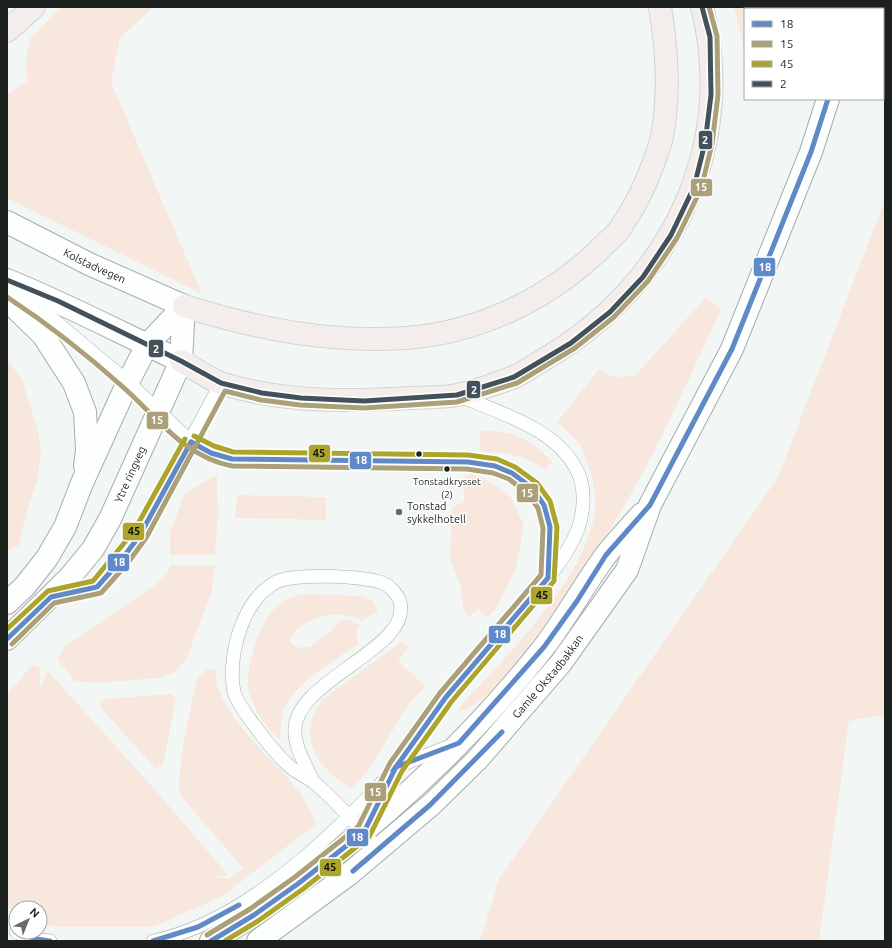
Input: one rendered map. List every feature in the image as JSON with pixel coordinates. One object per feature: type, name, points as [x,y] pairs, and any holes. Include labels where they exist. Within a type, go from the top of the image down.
[{"type":"highway","points":[[7,19],[18,7]]},
{"type":"highway","points":[[7,31],[34,7]]},
{"type":"highway","points":[[184,306],[231,321],[284,332],[335,338],[407,338],[453,331],[511,311],[541,294],[584,264],[618,230],[646,183],[662,139],[668,94],[666,46],[660,7]]},
{"type":"highway","points":[[181,361],[221,383],[262,393],[301,398],[364,401],[457,395],[514,377],[571,343],[610,312],[643,277],[671,235],[694,187],[707,129],[711,95],[710,37],[702,7]]},
{"type":"main road","name":"Gamle Okstadbakkan","points":[[258,941],[313,902],[379,850],[432,804],[477,760],[561,663],[627,570],[650,505],[732,349],[811,152],[828,100]]},
{"type":"main road","name":"Kolstadvegen","points":[[7,222],[89,264],[184,306]]},
{"type":"main road","points":[[7,280],[58,301],[181,361]]},
{"type":"main road","points":[[7,300],[43,335],[74,383],[85,412],[87,450],[82,484]]},
{"type":"main road","points":[[7,603],[25,586],[47,558],[65,527],[82,484],[128,382],[147,345],[184,306]]},
{"type":"main road","name":"Ytre ringveg","points":[[7,639],[51,597],[93,549],[110,519],[181,361],[184,306]]},
{"type":"main road","name":"Gamle Okstadbakkan","points":[[211,941],[254,915],[299,883],[364,832],[459,743],[544,647],[577,601],[606,555],[650,505]]},
{"type":"lane","points":[[7,289],[54,320],[128,382],[191,442],[211,454],[232,459],[468,462],[495,466],[512,473],[532,488],[544,505],[550,527],[548,578]]},
{"type":"lane","points":[[51,597],[97,587],[122,559],[140,535],[191,442],[221,383]]},
{"type":"lane","points":[[162,940],[221,916],[245,901],[294,865],[348,817],[396,767],[446,697],[548,578],[568,549],[578,528],[583,505],[580,481],[569,459],[553,440],[516,419],[457,395]]},
{"type":"lane","points":[[314,783],[300,753],[294,733],[298,717],[303,706],[306,701],[386,638],[398,623],[401,612],[399,598],[387,585],[373,580],[335,577],[303,577],[277,582],[263,591],[248,610],[233,650],[231,670],[235,694],[257,730],[286,764],[314,783],[364,832],[379,850]]},
{"type":"lane","points":[[364,832],[396,767],[459,743]]},
{"type":"shaded area","points":[[61,7],[153,7],[120,38],[111,82],[202,294],[7,198],[7,94],[27,81],[26,60],[30,39]]},
{"type":"shaded area","points":[[734,7],[796,7],[744,8],[744,49]]},
{"type":"shaded area","points":[[885,200],[885,715],[849,721],[819,941],[480,941],[499,879],[778,477]]},
{"type":"shaded area","points":[[706,297],[721,310],[662,435],[628,500],[568,593],[507,673],[492,690],[475,705],[459,711],[458,709],[519,643],[558,593],[574,567],[587,540],[596,508],[592,478],[585,455],[580,445],[557,422],[599,369],[613,377],[635,376]]},
{"type":"shaded area","points":[[7,360],[22,379],[38,431],[41,454],[37,482],[28,507],[18,546],[7,551]]},
{"type":"shaded area","points":[[480,431],[503,432],[520,437],[536,447],[552,462],[545,470],[529,460],[514,455],[480,452]]},
{"type":"shaded area","points":[[471,474],[485,479],[510,496],[524,525],[516,569],[495,610],[487,618],[478,608],[469,617],[463,609],[461,587],[450,559],[452,507],[464,502],[465,476]]},
{"type":"shaded area","points":[[217,475],[218,515],[215,555],[170,555],[170,533],[185,493]]},
{"type":"shaded area","points":[[237,495],[326,497],[326,520],[237,518],[235,517]]},
{"type":"shaded area","points":[[171,565],[215,565],[212,591],[186,660],[174,673],[159,678],[96,683],[75,681],[57,659],[66,644],[81,636],[155,585],[168,572]]},
{"type":"shaded area","points":[[305,594],[364,596],[371,600],[378,611],[362,621],[354,617],[344,615],[321,617],[301,626],[294,633],[290,642],[298,648],[311,646],[331,631],[340,621],[348,619],[360,625],[356,633],[358,644],[315,674],[295,692],[288,702],[282,715],[280,740],[265,724],[257,712],[249,691],[249,671],[258,636],[269,615],[285,600]]},
{"type":"shaded area","points":[[401,642],[409,647],[398,661],[426,687],[410,702],[368,771],[351,789],[328,771],[314,750],[310,739],[310,727],[314,714],[322,700]]},
{"type":"shaded area","points":[[32,665],[40,668],[40,689],[47,670],[157,792],[229,876],[212,876],[228,879],[245,867],[242,867],[180,795],[179,781],[182,751],[197,678],[207,669],[215,669],[218,688],[228,709],[240,726],[296,789],[308,806],[316,824],[221,897],[152,927],[57,927],[48,925],[48,900],[8,900],[8,908],[7,907],[7,695]]},
{"type":"shaded area","points":[[171,694],[176,699],[164,761],[162,767],[155,768],[100,707],[100,703],[104,699]]},
{"type":"transit line","name":"2","points":[[7,280],[58,301],[181,361],[221,383],[262,393],[301,398],[364,401],[457,395],[514,377],[571,343],[610,312],[643,277],[671,235],[694,187],[705,143],[711,95],[710,37],[702,7]]},
{"type":"transit line","name":"15","points":[[12,644],[54,603],[101,593],[127,564],[146,538],[225,391],[261,400],[300,405],[364,408],[457,402],[517,383],[575,348],[614,317],[648,281],[677,238],[701,189],[712,144],[718,95],[717,36],[709,7]]},
{"type":"transit line","name":"18","points":[[211,941],[254,915],[299,883],[364,832],[396,767],[459,743],[544,647],[577,601],[606,555],[650,505],[732,349],[811,152],[828,100]]},
{"type":"transit line","name":"15","points":[[7,297],[52,329],[95,363],[185,445],[199,454],[215,461],[232,466],[467,469],[493,473],[509,479],[527,493],[538,508],[543,528],[541,575],[440,693],[390,763],[358,827],[295,877],[250,909],[207,935]]},
{"type":"transit line","name":"45","points":[[194,436],[214,446],[233,452],[468,455],[497,459],[515,467],[537,483],[550,501],[557,527],[554,581],[452,701],[402,771],[369,837],[303,889],[258,921],[225,941]]},
{"type":"transit line","name":"45","points":[[7,629],[48,591],[93,581],[134,531],[185,439]]},
{"type":"transit line","name":"18","points":[[191,442],[211,453],[232,459],[468,462],[495,466],[512,473],[532,488],[544,505],[550,527],[548,578],[446,697],[393,771]]},
{"type":"transit line","name":"18","points":[[7,639],[51,597],[97,587],[122,559],[140,535],[191,442]]},
{"type":"transit line","name":"18","points":[[353,871],[430,805],[502,732]]},
{"type":"transit line","name":"18","points":[[153,941],[198,927],[239,905]]},
{"type":"transit line","name":"18","points":[[43,940],[50,941]]},
{"type":"place","name":"Tonstadkrysset (2)","points":[[447,469]]},
{"type":"place","name":"Tonstad sykkelhotell","points":[[399,512]]}]
